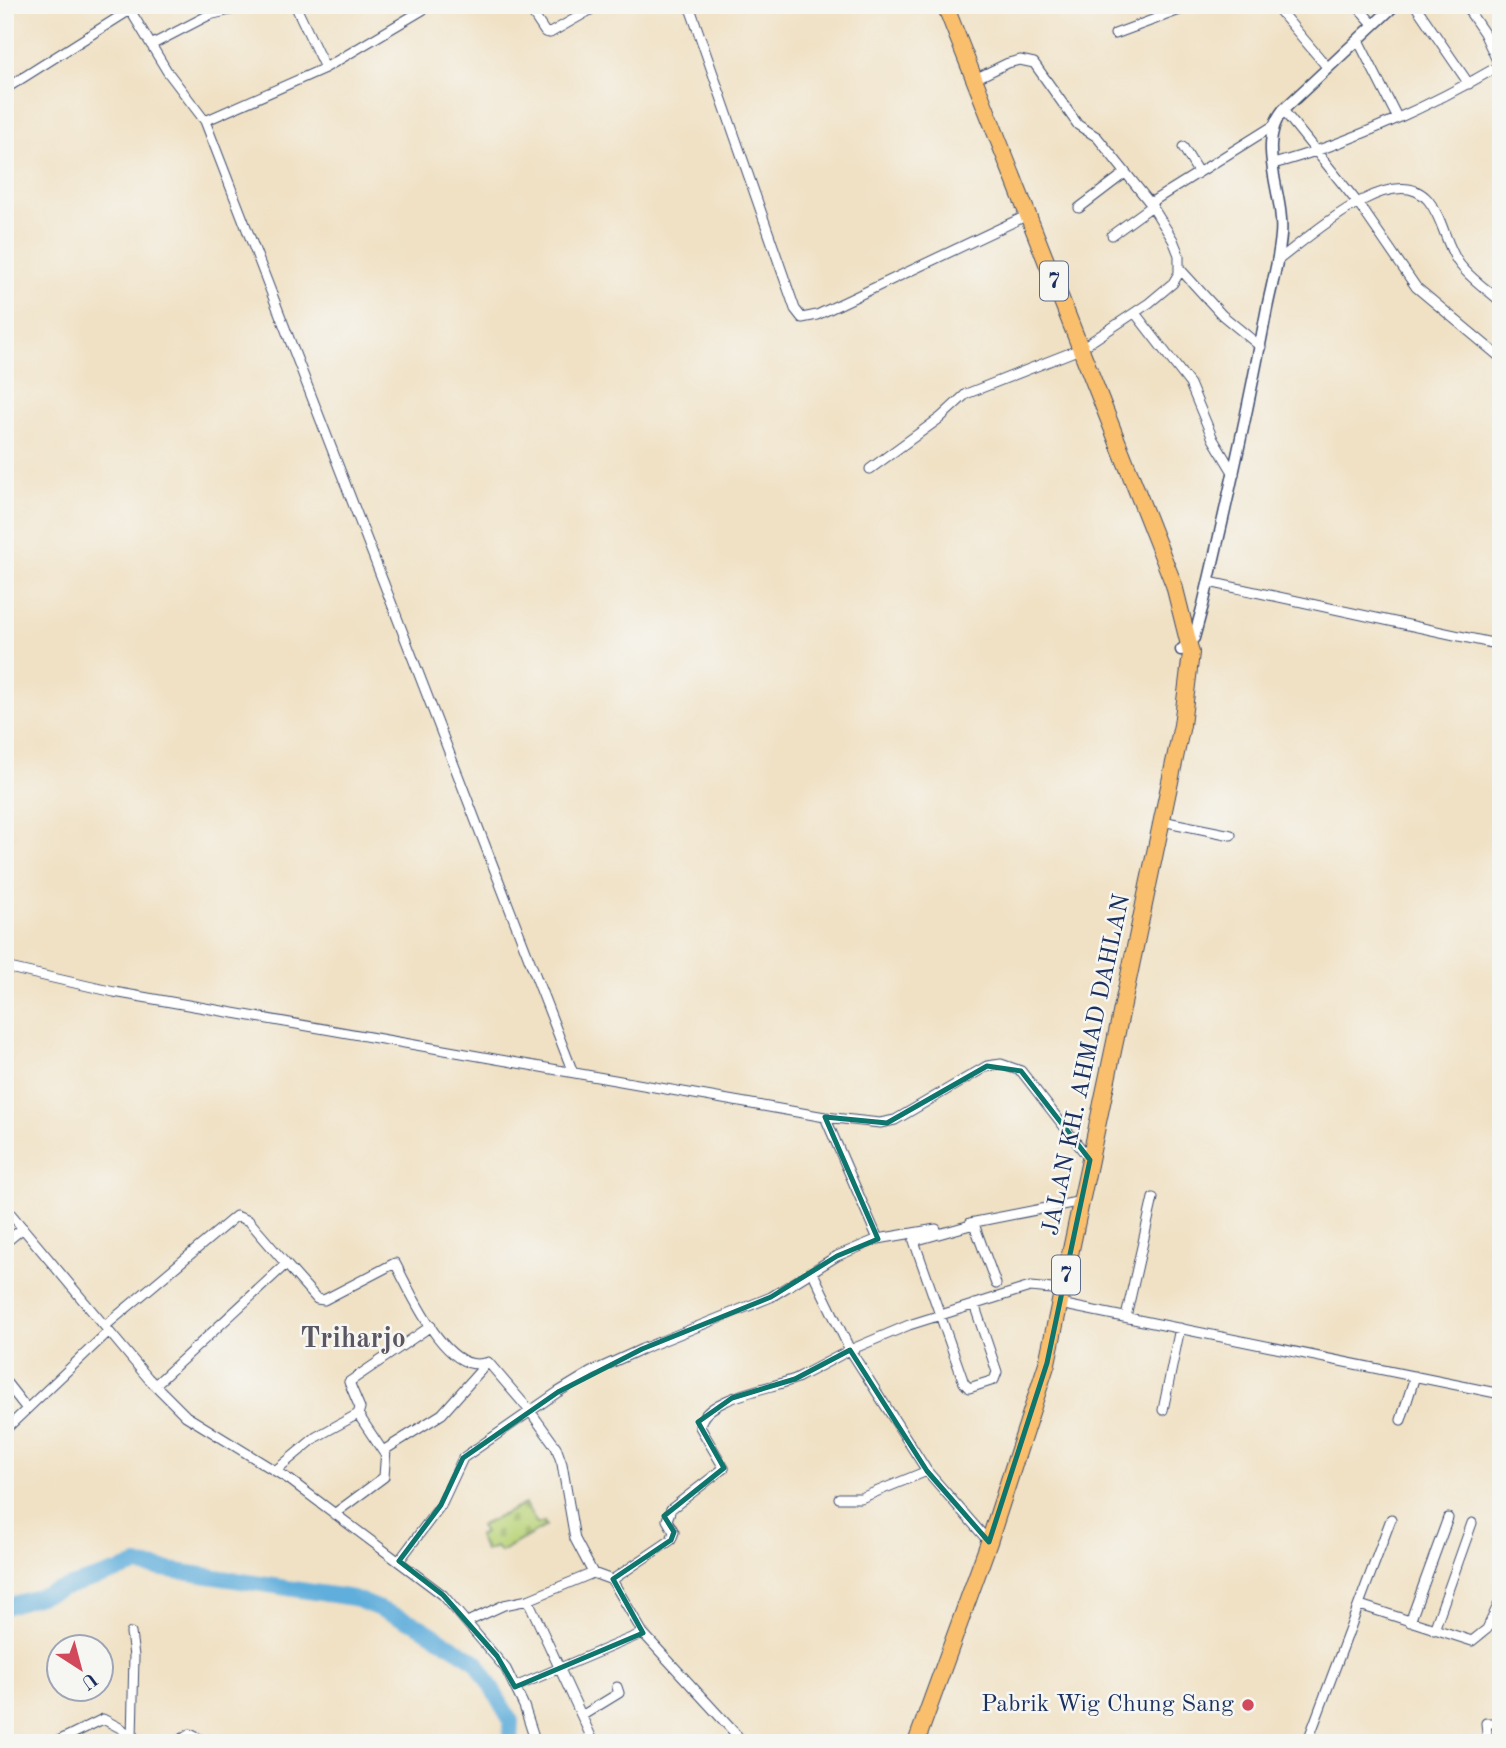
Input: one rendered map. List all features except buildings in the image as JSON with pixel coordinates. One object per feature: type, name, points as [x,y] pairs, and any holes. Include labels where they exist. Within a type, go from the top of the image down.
[{"type":"highway","name":"JALAN KH. AHMAD DAHLAN","points":[[916,1743],[989,1542],[1048,1363],[1164,822],[1168,765],[1186,646],[1186,615],[945,5]]},
{"type":"street","points":[[157,42],[209,15],[252,5]]},
{"type":"street","points":[[295,5],[325,68]]},
{"type":"street","points":[[205,121],[325,68],[420,8],[431,5]]},
{"type":"street","points":[[527,5],[545,32],[550,33],[599,5]]},
{"type":"street","points":[[689,5],[795,309],[802,318],[817,315],[1028,215]]},
{"type":"street","points":[[1115,34],[1193,5]]},
{"type":"street","points":[[1356,5],[1374,25]]},
{"type":"street","points":[[1112,235],[1198,172],[1273,126],[1283,110],[1395,5]]},
{"type":"street","points":[[1415,5],[1469,84]]},
{"type":"street","points":[[1273,164],[1317,152],[1469,84],[1500,67],[1484,33],[1465,5]]},
{"type":"street","points":[[5,89],[128,8],[157,42],[205,121],[572,1070]]},
{"type":"street","points":[[1279,10],[1328,68]]},
{"type":"street","points":[[1358,40],[1397,117]]},
{"type":"street","points":[[975,79],[1008,63],[1020,60],[1034,64],[1078,125],[1097,138],[1151,205],[1173,240],[1180,269],[1222,315],[1261,347]]},
{"type":"street","points":[[1283,110],[1358,202],[1416,286],[1501,358]]},
{"type":"street","points":[[1186,646],[1186,615],[1209,582],[1261,347],[1277,261],[1281,222],[1273,164],[1273,126]]},
{"type":"street","points":[[1183,147],[1198,172]]},
{"type":"street","points":[[1079,208],[1125,173]]},
{"type":"street","points":[[1277,261],[1358,202],[1389,188],[1404,187],[1418,191],[1434,209],[1458,262],[1501,302]]},
{"type":"street","points":[[870,468],[940,418],[967,394],[1080,349],[1135,313],[1173,283],[1180,269]]},
{"type":"street","points":[[1135,313],[1190,384],[1213,439],[1234,474]]},
{"type":"street","points":[[1209,582],[1501,645]]},
{"type":"street","points":[[1164,822],[1231,835]]},
{"type":"street","points":[[5,967],[114,992],[572,1070],[825,1117],[887,1123],[987,1066],[1001,1064],[1021,1071],[1090,1160]]},
{"type":"street","points":[[825,1117],[878,1238]]},
{"type":"street","points":[[1126,1317],[1153,1198]]},
{"type":"street","points":[[399,1561],[441,1504],[456,1467],[463,1458],[592,1372],[771,1297],[812,1271],[861,1244],[878,1238],[1082,1201]]},
{"type":"street","points":[[5,1207],[155,1385],[186,1416],[275,1471],[433,1586],[497,1656],[515,1687],[536,1743]]},
{"type":"street","points":[[5,1430],[107,1329],[236,1216],[249,1221],[317,1299],[324,1300],[395,1263],[431,1326],[453,1354],[472,1364],[494,1366],[556,1447],[562,1464],[575,1539],[593,1573],[612,1580],[643,1633],[744,1743]]},
{"type":"street","points":[[974,1304],[998,1373],[993,1380],[972,1388],[967,1387],[964,1382],[914,1241],[974,1224],[996,1284]]},
{"type":"street","points":[[5,1242],[23,1228]]},
{"type":"street","points":[[155,1385],[286,1264]]},
{"type":"street","points":[[812,1271],[850,1350],[927,1471],[989,1542]]},
{"type":"street","points":[[612,1580],[671,1540],[674,1532],[667,1520],[671,1509],[724,1468],[700,1427],[704,1416],[732,1398],[795,1379],[850,1350],[940,1315],[1030,1287],[1126,1317],[1501,1394]]},
{"type":"street","points":[[275,1471],[316,1437],[358,1414],[360,1408],[349,1382],[431,1326]]},
{"type":"street","points":[[1163,1410],[1180,1328]]},
{"type":"street","points":[[384,1453],[391,1443],[442,1414],[484,1363]]},
{"type":"street","points":[[1401,1420],[1415,1376]]},
{"type":"street","points":[[5,1381],[27,1409]]},
{"type":"street","points":[[334,1514],[384,1477],[384,1453],[358,1414]]},
{"type":"street","points":[[839,1498],[862,1498],[927,1471]]},
{"type":"street","points":[[1410,1622],[1448,1518]]},
{"type":"street","points":[[1307,1743],[1391,1519]]},
{"type":"street","points":[[1434,1630],[1472,1523]]},
{"type":"street","points":[[467,1622],[504,1605],[528,1600],[593,1573]]},
{"type":"street","points":[[1360,1605],[1464,1640],[1479,1639],[1487,1629],[1501,1599]]},
{"type":"street","points":[[528,1600],[594,1743]]},
{"type":"street","points":[[131,1633],[134,1656],[134,1741]]},
{"type":"street","points":[[515,1687],[643,1633]]},
{"type":"street","points":[[583,1715],[614,1699],[620,1693],[617,1687]]},
{"type":"street","points":[[54,1743],[103,1719],[134,1741]]},
{"type":"street","points":[[1488,1743],[1486,1723],[1501,1723]]},
{"type":"street","points":[[175,1743],[190,1734],[208,1743]]},
{"type":"highlighted area","points":[[987,1066],[1021,1071],[1090,1160],[1047,1363],[989,1542],[927,1471],[850,1350],[795,1379],[732,1398],[698,1422],[724,1468],[664,1516],[674,1532],[671,1540],[613,1579],[643,1633],[515,1687],[497,1656],[443,1595],[399,1561],[441,1505],[463,1458],[558,1392],[642,1349],[771,1297],[837,1256],[878,1239],[825,1117],[887,1123]]},
{"type":"green space","points":[[525,1504],[537,1524],[544,1522],[546,1526],[500,1552],[496,1547],[485,1551],[478,1536],[484,1533],[480,1526]]},
{"type":"waterway","points":[[5,1607],[137,1565],[353,1598],[416,1624],[476,1661],[511,1721],[510,1743]]},
{"type":"place","name":"Pabrik Wig Chung Sang","points":[[1248,1705]]},
{"type":"district","name":"Triharjo","points":[[353,1340]]}]
